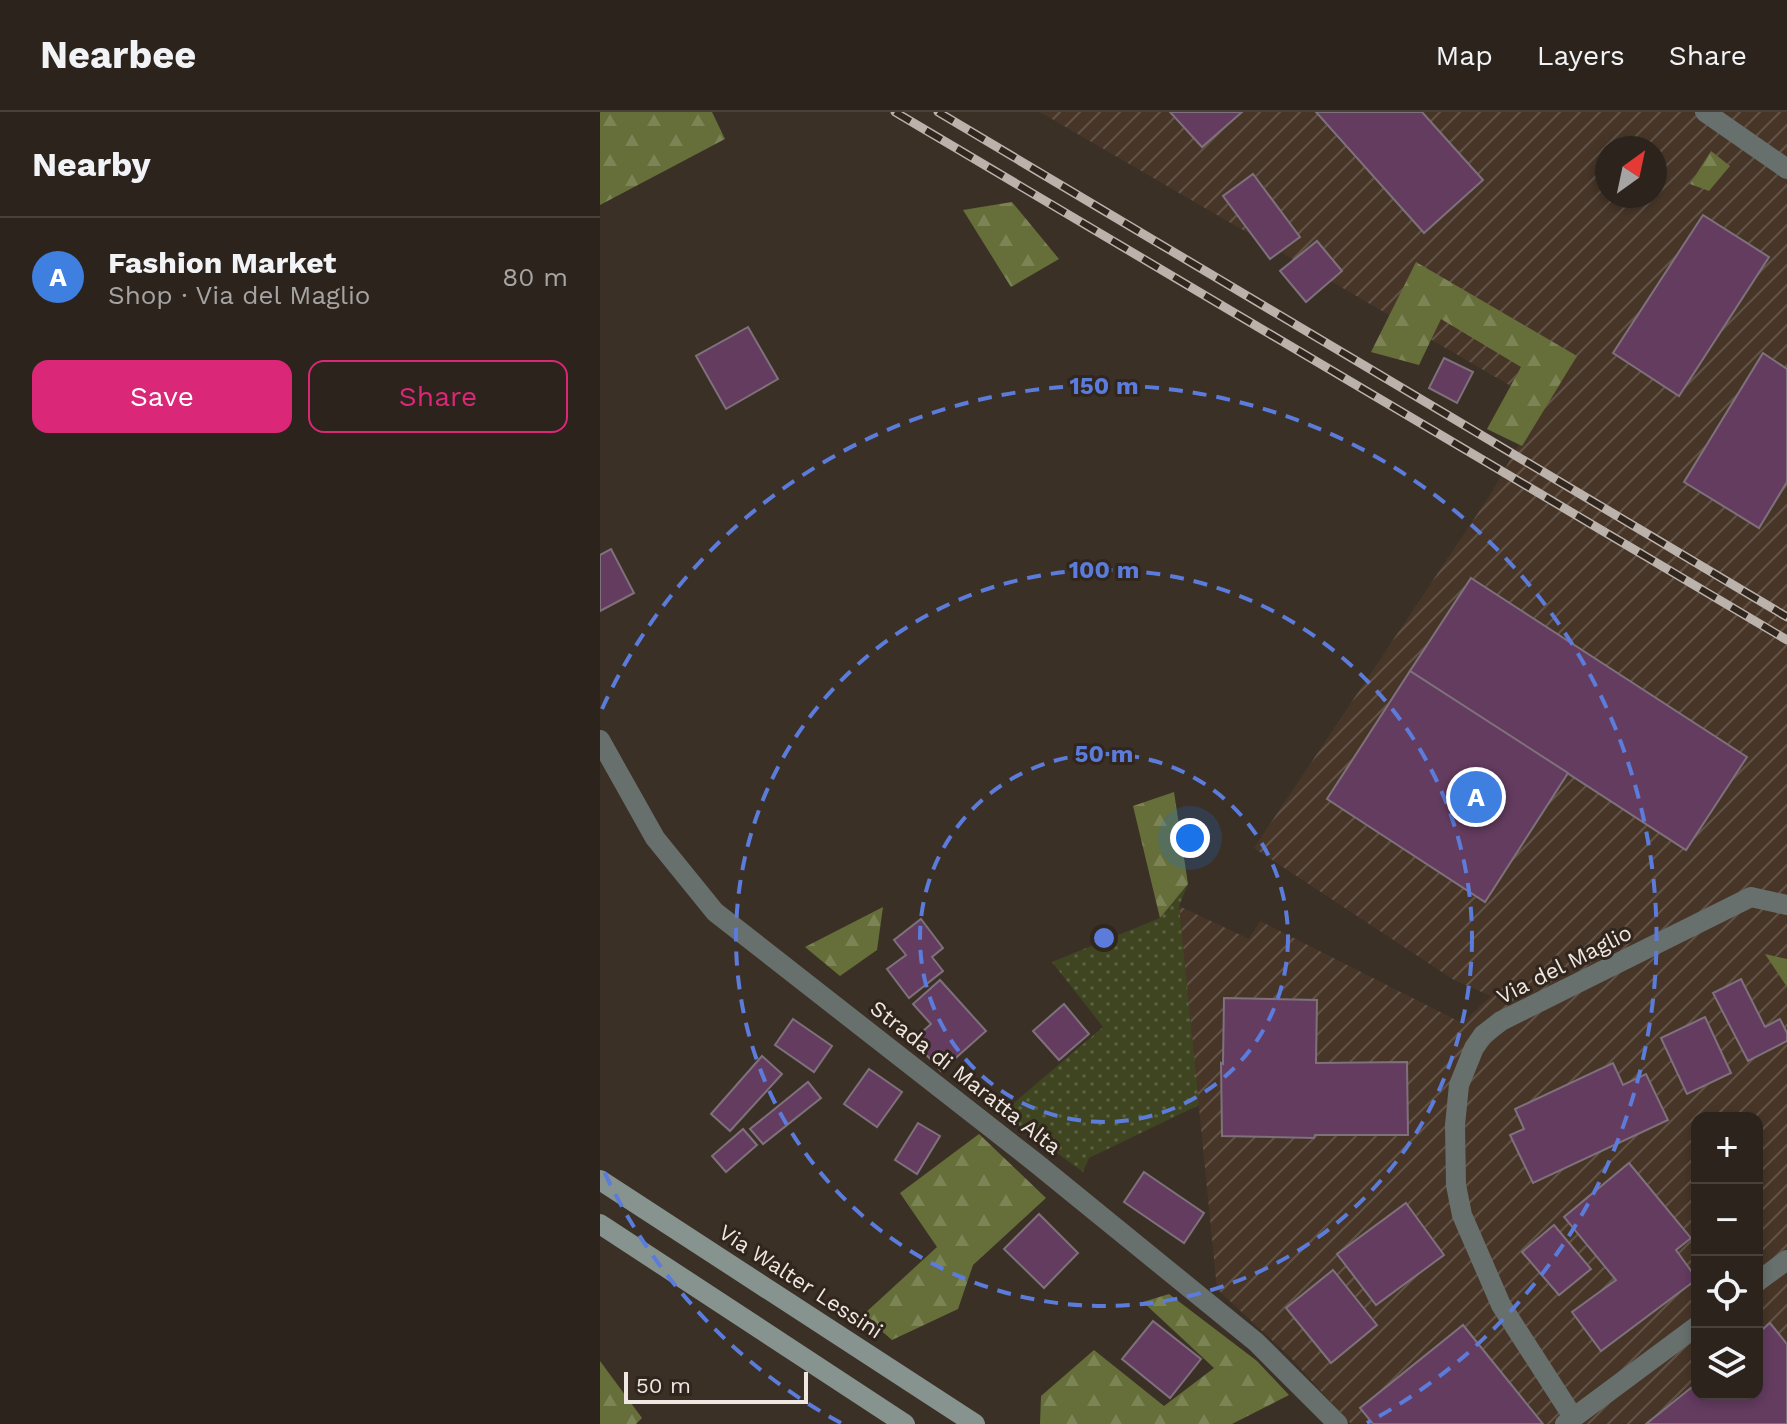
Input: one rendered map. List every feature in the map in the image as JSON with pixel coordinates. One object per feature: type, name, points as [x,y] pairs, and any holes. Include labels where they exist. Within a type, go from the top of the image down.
[{"type":"main road","name":"Via Walter Lessini","points":[[600,1180],[975,1424]]},
{"type":"main road","points":[[600,1224],[905,1424]]},
{"type":"street","points":[[1705,112],[1787,169]]},
{"type":"street","name":"Strada di Maratta Alta","points":[[600,740],[655,838],[715,912],[1036,1163],[1256,1342],[1338,1424]]},
{"type":"street","name":"Via del Maglio","points":[[1694,1328],[1569,1420],[1501,1305],[1462,1215],[1456,1185],[1455,1125],[1459,1085],[1474,1048],[1483,1035],[1501,1021],[1751,897],[1787,905]]},
{"type":"street","points":[[1763,1278],[1787,1260]]},
{"type":"shaded area","points":[[1040,112],[1787,112],[1787,1424],[1351,1424],[1290,1357],[1217,1289],[1179,906],[1249,939],[1260,921],[1462,1023],[1491,996],[1454,980],[1254,848],[1490,495],[1542,404]]},
{"type":"green space","points":[[600,112],[712,112],[725,139],[600,205]]},
{"type":"green space","points":[[1711,151],[1730,166],[1709,191],[1690,184]]},
{"type":"green space","points":[[1012,202],[1059,259],[1011,287],[963,210]]},
{"type":"green space","points":[[1416,262],[1577,356],[1522,446],[1487,429],[1521,367],[1441,319],[1419,365],[1371,352]]},
{"type":"green space","points":[[1174,792],[1188,884],[1160,918],[1133,806]]},
{"type":"green space","points":[[1188,884],[1179,906],[1199,1105],[1089,1158],[1083,1172],[1002,1113],[1103,1027],[1052,962],[1160,918]]},
{"type":"green space","points":[[883,907],[877,950],[840,976],[805,947]]},
{"type":"green space","points":[[1765,954],[1787,959],[1787,987]]},
{"type":"green space","points":[[979,1134],[1046,1198],[973,1265],[958,1309],[892,1340],[863,1315],[937,1247],[900,1193]]},
{"type":"green space","points":[[1169,1294],[1257,1361],[1289,1395],[1232,1424],[1040,1424],[1041,1396],[1094,1350],[1164,1406],[1214,1368],[1143,1302]]},
{"type":"green space","points":[[600,1361],[642,1418],[636,1424],[600,1424]]},
{"type":"building","points":[[1170,112],[1242,112],[1202,147]]},
{"type":"building","points":[[1316,112],[1422,112],[1483,180],[1424,233]]},
{"type":"building","points":[[1253,174],[1300,237],[1270,259],[1223,196]]},
{"type":"building","points":[[1703,215],[1769,257],[1679,396],[1613,353]]},
{"type":"building","points":[[1317,241],[1342,271],[1306,302],[1280,271]]},
{"type":"building","points":[[748,327],[778,379],[726,409],[696,356]]},
{"type":"building","points":[[1763,353],[1787,369],[1787,482],[1759,528],[1684,482]]},
{"type":"building","points":[[1444,358],[1473,372],[1457,403],[1429,388]]},
{"type":"building","points":[[611,549],[634,593],[600,611],[600,555]]},
{"type":"building","points":[[1471,578],[1747,757],[1686,850],[1410,671]]},
{"type":"building","points":[[1410,671],[1568,773],[1485,902],[1327,799]]},
{"type":"building","points":[[921,919],[943,948],[932,957],[943,971],[909,998],[887,969],[906,955],[894,940]]},
{"type":"building","points":[[1741,979],[1765,1027],[1780,1019],[1787,1033],[1787,1041],[1748,1061],[1713,993]]},
{"type":"building","points":[[940,980],[986,1031],[941,1071],[913,1040],[931,1024],[913,1004]]},
{"type":"building","points":[[1224,998],[1317,1000],[1316,1063],[1407,1062],[1408,1135],[1315,1135],[1314,1138],[1222,1136]]},
{"type":"building","points":[[1064,1004],[1089,1034],[1059,1060],[1033,1031]]},
{"type":"building","points":[[1705,1017],[1731,1073],[1687,1094],[1661,1038]]},
{"type":"building","points":[[793,1019],[832,1046],[814,1072],[775,1045]]},
{"type":"building","points":[[762,1056],[782,1074],[730,1131],[711,1114]]},
{"type":"building","points":[[1613,1063],[1623,1085],[1646,1074],[1668,1120],[1533,1183],[1510,1135],[1524,1129],[1515,1109]]},
{"type":"building","points":[[869,1069],[902,1092],[877,1127],[844,1104]]},
{"type":"building","points":[[808,1082],[821,1098],[763,1144],[750,1129]]},
{"type":"building","points":[[918,1123],[940,1136],[917,1174],[895,1160]]},
{"type":"building","points":[[743,1129],[757,1145],[726,1172],[712,1156]]},
{"type":"building","points":[[1629,1163],[1691,1238],[1676,1250],[1691,1271],[1691,1284],[1601,1351],[1572,1312],[1616,1280],[1564,1217]]},
{"type":"building","points":[[1144,1172],[1204,1213],[1184,1243],[1124,1202]]},
{"type":"building","points":[[1406,1203],[1444,1255],[1376,1305],[1337,1254]]},
{"type":"building","points":[[1039,1214],[1078,1253],[1044,1288],[1004,1249]]},
{"type":"building","points":[[1554,1225],[1591,1269],[1559,1295],[1522,1252]]},
{"type":"building","points":[[1333,1270],[1377,1325],[1331,1363],[1286,1308]]},
{"type":"building","points":[[1153,1321],[1201,1359],[1170,1398],[1122,1359]]},
{"type":"building","points":[[1770,1323],[1787,1344],[1787,1424],[1646,1424],[1691,1388],[1691,1400],[1763,1400],[1763,1329]]},
{"type":"building","points":[[1463,1325],[1543,1424],[1373,1424],[1360,1408]]},
{"type":"railway","points":[[895,112],[1787,640]]},
{"type":"railway","points":[[938,112],[1787,617]]},
{"type":"place","name":"Fashion Market","points":[[1476,797]]}]
